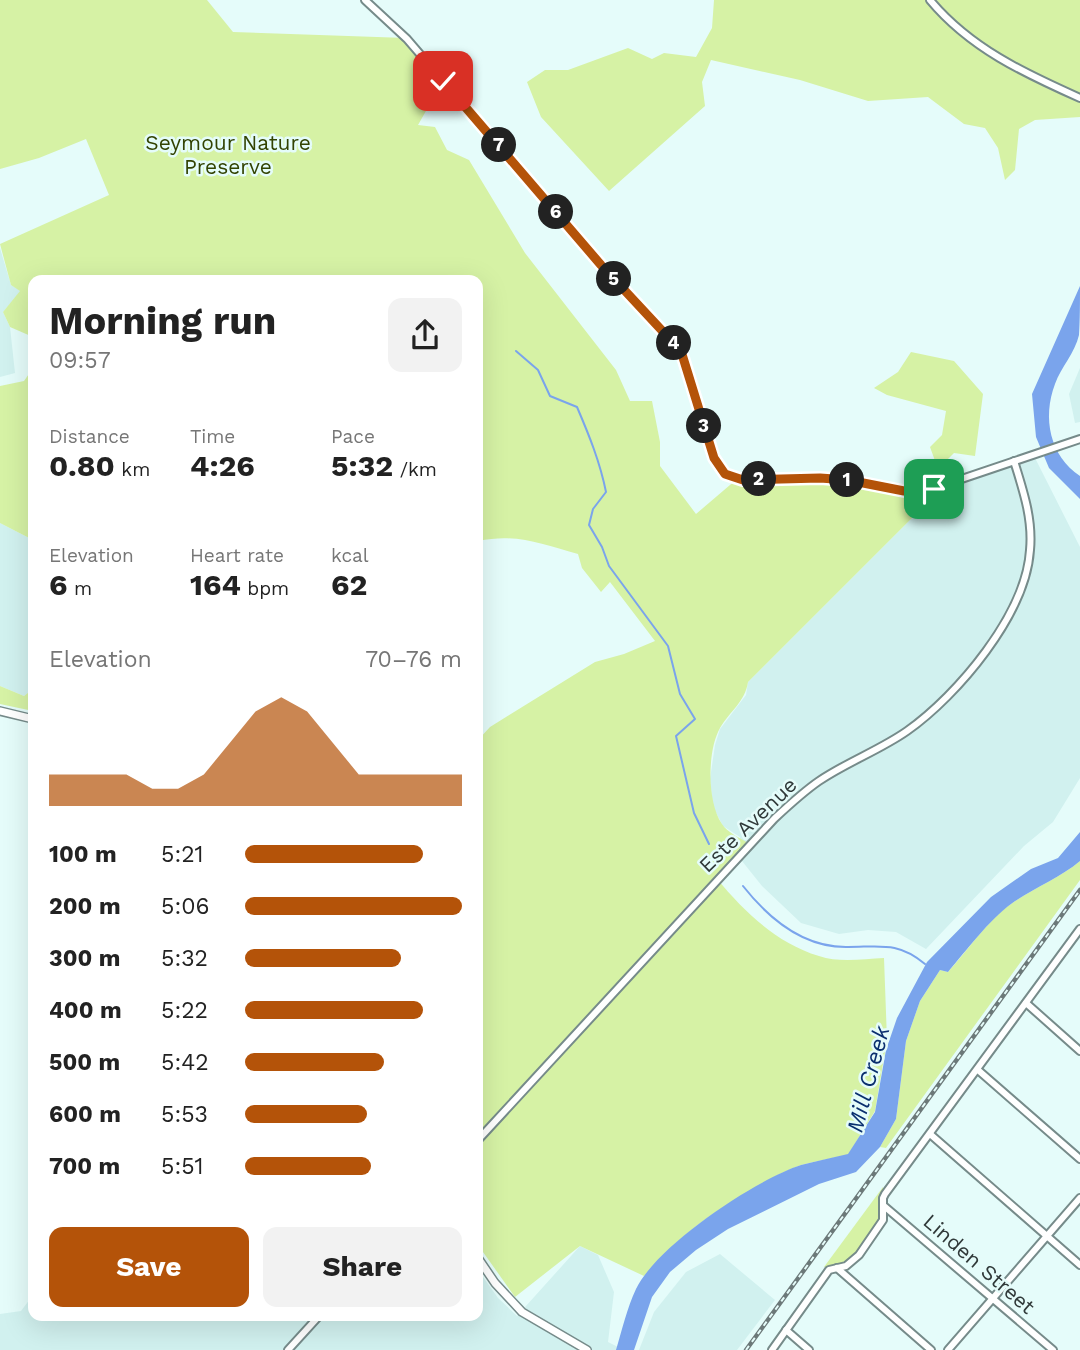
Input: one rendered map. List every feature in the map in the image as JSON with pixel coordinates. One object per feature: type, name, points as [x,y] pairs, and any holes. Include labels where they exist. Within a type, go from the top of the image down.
[{"type":"main road","points":[[0,711],[28,718]]},
{"type":"main road","points":[[483,1265],[495,1283],[522,1312],[587,1350]]},
{"type":"street","points":[[365,0],[407,38],[601,265],[681,351],[714,458],[725,474],[743,480],[848,480],[915,491],[934,489],[1080,439]]},
{"type":"street","points":[[930,0],[962,32],[994,56],[1013,68],[1080,98]]},
{"type":"street","name":"Este Avenue","points":[[483,1135],[774,818],[818,782],[906,732],[950,694],[964,677],[1006,621],[1026,577],[1030,550],[1029,520],[1014,461]]},
{"type":"street","points":[[772,1350],[830,1270],[849,1264],[859,1255],[883,1220],[885,1194],[1080,929]]},
{"type":"street","points":[[1073,938],[1080,944]]},
{"type":"street","points":[[1026,1003],[1080,1051]]},
{"type":"street","points":[[978,1070],[1080,1159]]},
{"type":"street","points":[[930,1134],[1080,1265]]},
{"type":"street","points":[[948,1350],[1080,1198]]},
{"type":"street","name":"Linden Street","points":[[883,1205],[1053,1350]]},
{"type":"street","points":[[837,1268],[931,1350]]},
{"type":"street","points":[[288,1350],[314,1321]]},
{"type":"street","points":[[786,1331],[809,1350]]},
{"type":"shaded area","points":[[0,248],[11,285],[21,291],[3,312],[10,327],[15,373],[0,377]]},
{"type":"shaded area","points":[[1080,368],[1080,422],[1075,423],[1069,394]]},
{"type":"shaded area","points":[[1033,454],[1080,547],[1080,778],[1053,822],[1024,846],[926,949],[896,932],[868,930],[839,934],[801,923],[762,886],[738,856],[740,837],[723,826],[713,807],[710,779],[720,729],[746,695],[748,682],[944,486]]},
{"type":"shaded area","points":[[0,523],[28,537],[28,693],[24,696],[0,686]]},
{"type":"shaded area","points":[[580,1246],[598,1255],[614,1292],[608,1342],[624,1350],[0,1350],[0,1314],[21,1311],[28,1302],[28,1321],[483,1321],[483,1277],[498,1298],[517,1316]]},
{"type":"shaded area","points":[[720,1254],[775,1300],[737,1350],[639,1350],[654,1312],[686,1272]]},
{"type":"green space","name":"Seymour Nature Preserve","points":[[0,0],[207,0],[233,32],[406,38],[443,81],[418,125],[435,127],[447,150],[469,160],[525,253],[616,370],[630,401],[652,401],[660,442],[660,466],[696,514],[737,479],[820,478],[915,491],[944,486],[748,682],[740,701],[720,728],[711,763],[711,790],[717,815],[727,830],[748,843],[717,879],[762,925],[803,950],[835,959],[884,958],[887,1040],[875,1111],[848,1155],[801,1165],[721,1208],[669,1249],[644,1276],[580,1246],[515,1297],[483,1252],[483,735],[490,727],[595,662],[655,641],[610,582],[601,592],[582,568],[578,554],[517,539],[483,540],[483,275],[28,275],[28,335],[10,327],[3,312],[20,291],[11,285],[0,244],[109,195],[86,139],[39,158],[0,169]]},
{"type":"green space","points":[[714,0],[1080,0],[1080,117],[1035,120],[1019,129],[1015,170],[1005,180],[998,148],[985,128],[964,124],[928,97],[868,101],[800,80],[711,60],[702,82],[705,106],[609,191],[541,117],[527,82],[545,70],[568,70],[628,48],[652,59],[664,53],[696,57],[712,28]]},
{"type":"green space","points":[[911,352],[954,361],[983,394],[975,456],[954,453],[938,469],[930,447],[942,435],[946,411],[887,395],[874,388],[898,372]]},
{"type":"green space","points":[[28,375],[28,537],[0,523],[0,386],[24,381]]},
{"type":"green space","points":[[0,686],[24,696],[28,693],[28,710],[0,704]]},
{"type":"green space","points":[[1080,861],[1080,880],[886,1148],[880,1147],[896,1119],[906,1041],[920,1001],[940,970],[948,972],[1003,910]]},
{"type":"green space","points":[[883,1187],[884,1216],[851,1263],[837,1268],[824,1267]]},
{"type":"water","points":[[1080,286],[1079,335],[1055,384],[1049,423],[1055,447],[1070,468],[1080,476],[1080,499],[1049,468],[1036,437],[1032,394]]},
{"type":"water","points":[[1080,832],[1080,861],[1003,910],[948,972],[940,970],[920,1001],[906,1041],[896,1119],[880,1147],[856,1172],[819,1184],[728,1229],[696,1250],[670,1272],[652,1297],[634,1350],[616,1350],[636,1289],[647,1272],[685,1234],[734,1199],[782,1173],[801,1165],[848,1154],[875,1112],[886,1050],[897,1018],[927,962],[991,897],[1031,869],[1058,858]]},
{"type":"waterway","points":[[516,351],[538,370],[550,396],[577,407],[590,438],[606,492],[593,509],[589,525],[609,566],[668,646],[680,694],[695,719],[676,736],[694,813],[709,844]]},
{"type":"waterway","points":[[743,886],[764,910],[802,937],[832,946],[888,947],[906,952],[925,964]]},
{"type":"railway","points":[[746,1350],[1080,890]]},
{"type":"route","points":[[443,81],[601,265],[681,351],[714,458],[725,474],[743,480],[820,478],[848,480],[904,491],[934,489]]},
{"type":"water label","name":"Mill Creek","points":[[868,1079]]}]
